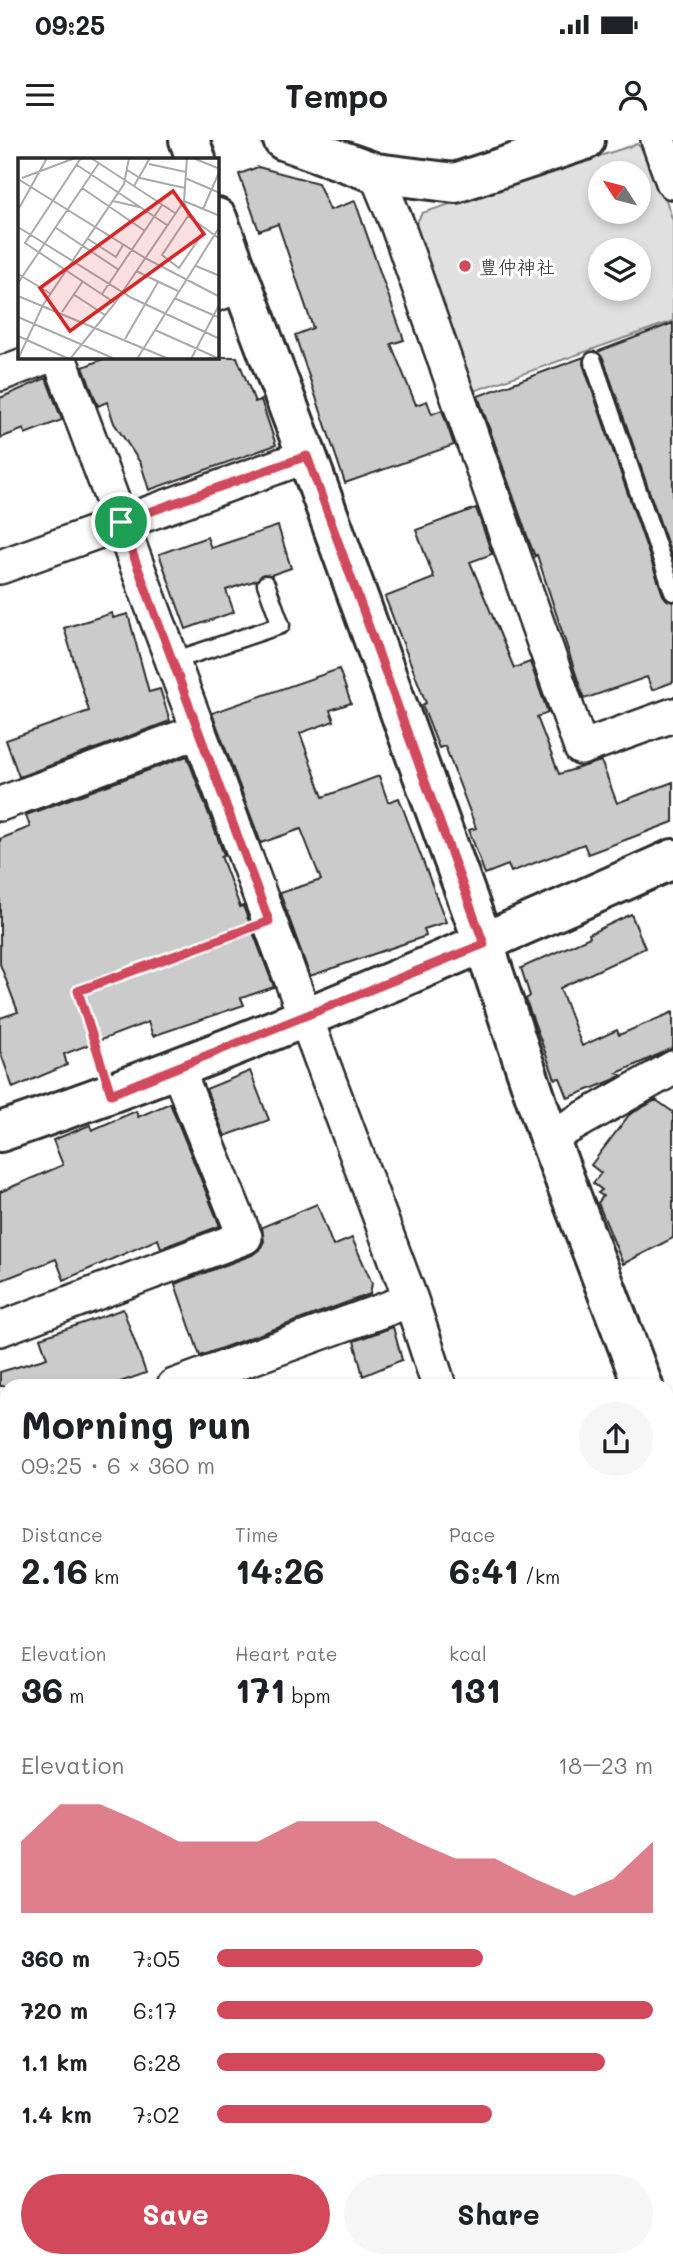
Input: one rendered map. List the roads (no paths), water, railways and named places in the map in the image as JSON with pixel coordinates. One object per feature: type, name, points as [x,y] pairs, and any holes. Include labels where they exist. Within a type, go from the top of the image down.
[{"type":"street","points":[[189,140],[196,158]]},
{"type":"street","points":[[283,140],[376,173],[455,183],[585,140]]},
{"type":"street","points":[[658,140],[673,181]]},
{"type":"street","points":[[376,173],[397,224],[581,748],[673,715]]},
{"type":"street","points":[[219,230],[229,290],[307,456],[484,944],[549,1138],[640,1379]]},
{"type":"street","points":[[0,374],[40,359]]},
{"type":"street","points":[[60,359],[411,1300],[437,1379]]},
{"type":"street","points":[[0,566],[307,456]]},
{"type":"street","points":[[0,804],[199,731]]},
{"type":"street","points":[[0,1132],[111,1094],[484,944],[673,859]]},
{"type":"street","points":[[0,1329],[245,1237],[177,1068]]},
{"type":"street","points":[[549,1138],[673,1068]]},
{"type":"street","points":[[193,1379],[411,1300]]},
{"type":"lane","points":[[593,361],[673,592]]},
{"type":"lane","points":[[173,661],[281,625],[266,584]]},
{"type":"place","name":"豊仲神社","points":[[465,266]]}]
